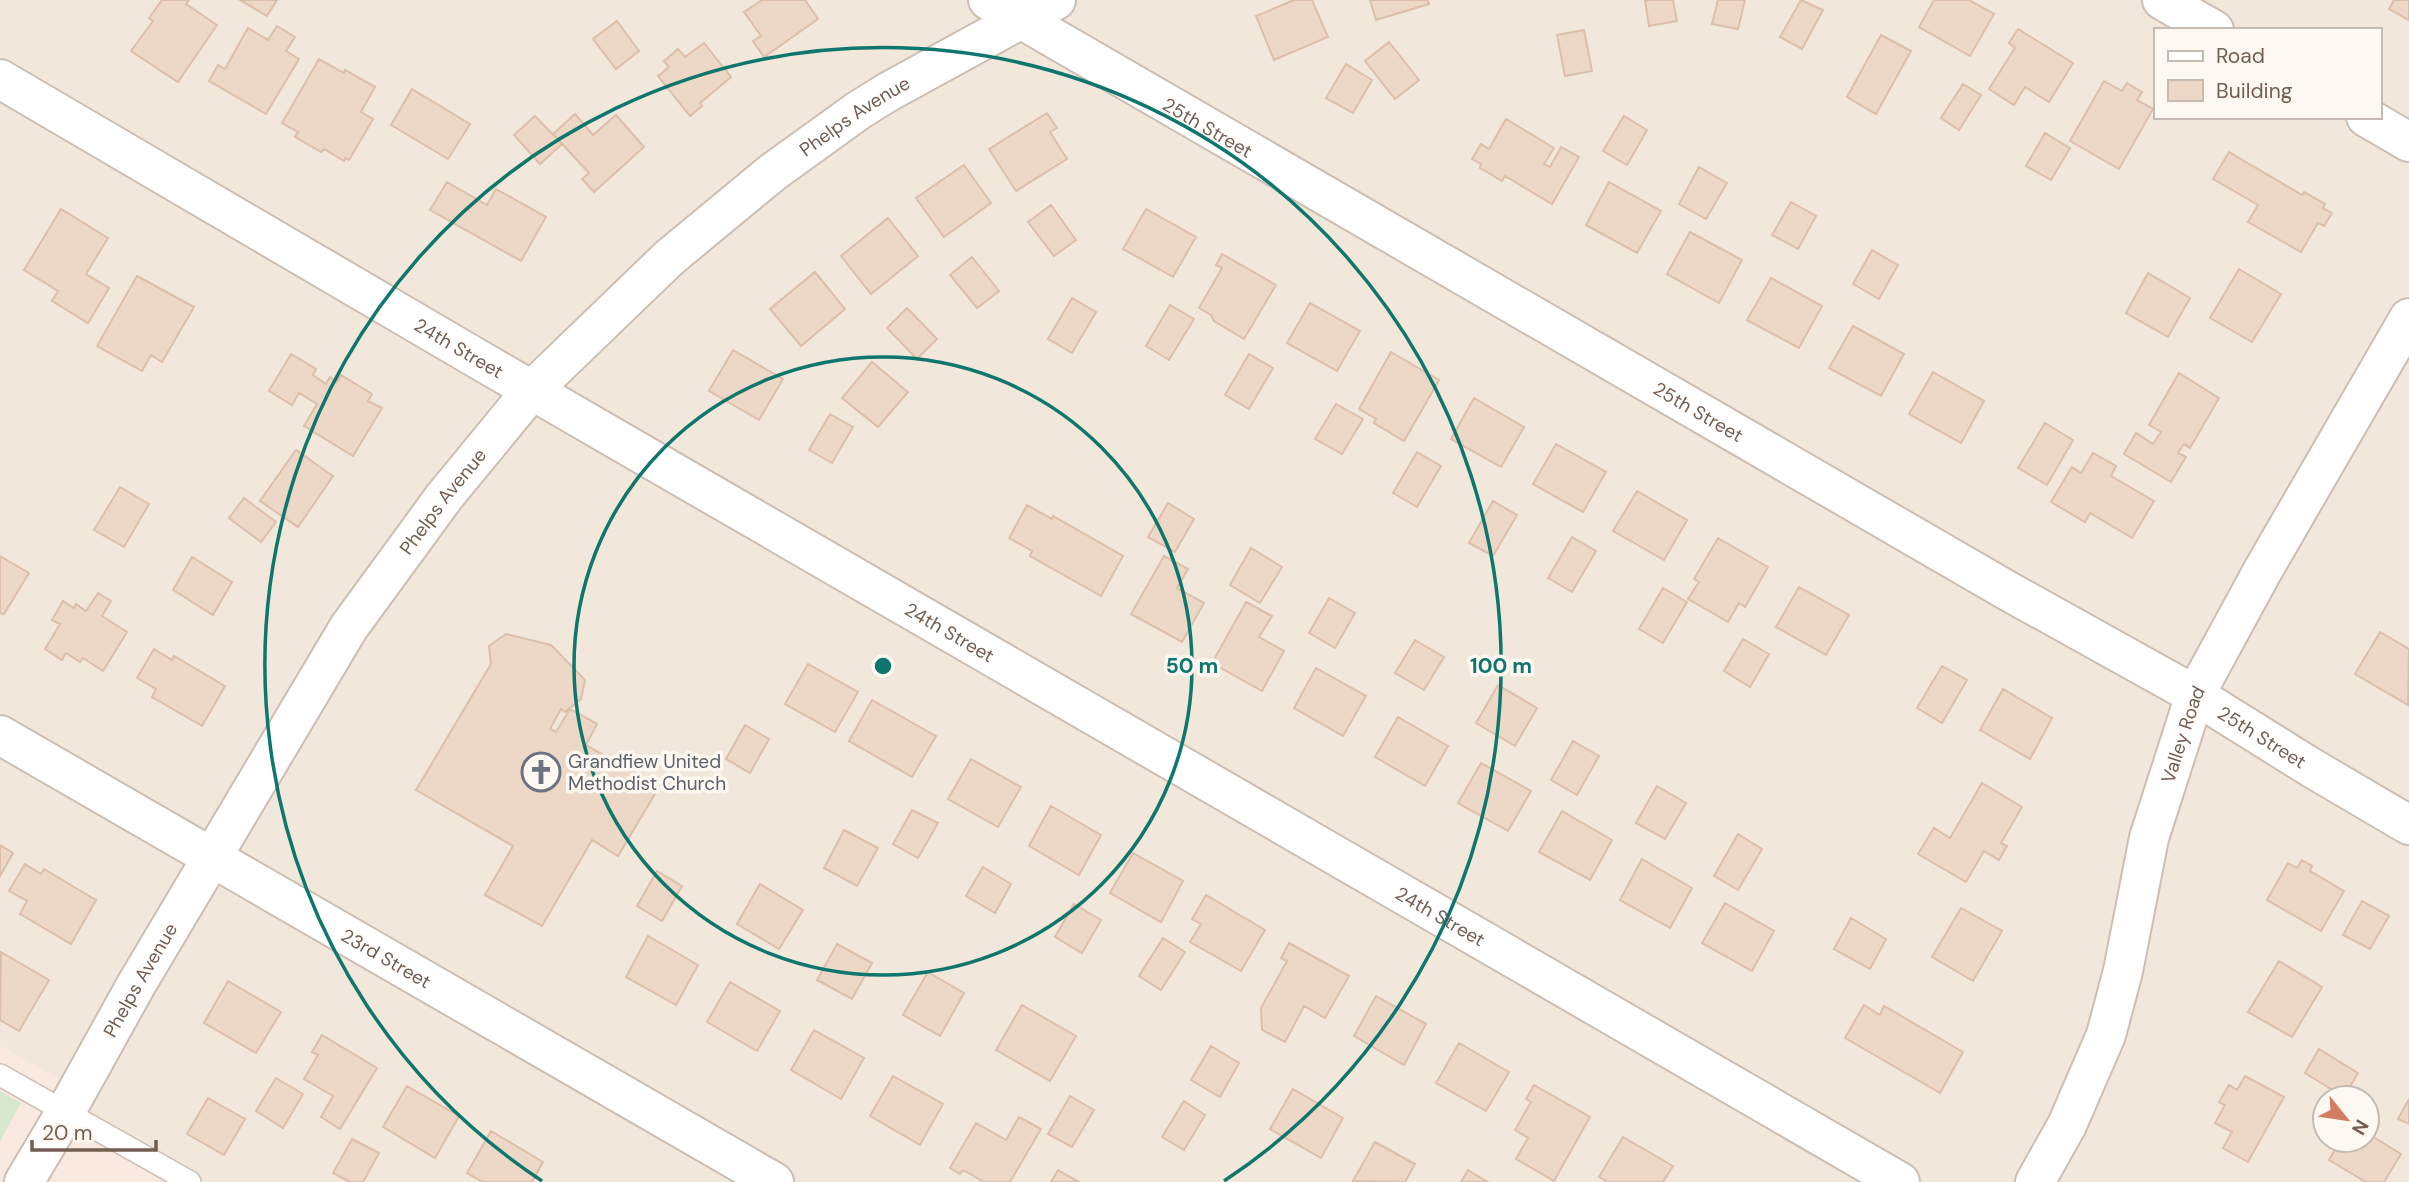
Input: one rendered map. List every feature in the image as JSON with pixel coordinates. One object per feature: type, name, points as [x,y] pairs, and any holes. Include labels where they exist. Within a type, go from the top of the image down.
[{"type":"street","name":"25th Street","points":[[988,0],[2004,588],[2195,695],[2409,825]]},
{"type":"street","name":"Phelps Avenue","points":[[24,1182],[136,985],[349,627],[444,497],[532,390],[669,258],[774,172],[878,98],[1056,0]]},
{"type":"street","points":[[2162,0],[2211,28]]},
{"type":"street","name":"24th Street","points":[[0,79],[1900,1182]]},
{"type":"street","points":[[2369,119],[2409,142]]},
{"type":"street","name":"Valley Road","points":[[2035,1182],[2067,1125],[2106,1035],[2123,971],[2149,838],[2195,695],[2263,570],[2409,318]]},
{"type":"street","name":"23rd Street","points":[[0,735],[774,1182]]},
{"type":"lane","points":[[0,1075],[190,1182]]},
{"type":"shaded area","points":[[0,0],[2409,0],[2409,1182],[190,1182],[65,1113],[78,1089],[0,1046]]},
{"type":"shaded area","points":[[0,1046],[78,1089],[65,1113],[190,1182],[0,1182]]},
{"type":"green space","points":[[0,1091],[21,1103],[0,1141]]},
{"type":"building","points":[[162,0],[189,0],[186,4],[217,25],[178,82],[131,51],[153,21],[149,18]]},
{"type":"building","points":[[240,0],[277,0],[267,16]]},
{"type":"building","points":[[762,0],[805,0],[818,19],[764,57],[753,41],[761,36],[744,12]]},
{"type":"building","points":[[1294,0],[1312,0],[1328,37],[1274,60],[1256,16]]},
{"type":"building","points":[[1370,0],[1428,0],[1429,4],[1376,20]]},
{"type":"building","points":[[1645,0],[1673,0],[1677,21],[1649,26]]},
{"type":"building","points":[[1718,0],[1745,0],[1738,29],[1712,24]]},
{"type":"building","points":[[1801,0],[1823,10],[1802,49],[1780,37]]},
{"type":"building","points":[[1934,0],[1969,0],[1994,14],[1970,56],[1919,27]]},
{"type":"building","points":[[2394,0],[2409,0],[2409,20],[2389,9]]},
{"type":"building","points":[[617,21],[639,51],[616,69],[593,39]]},
{"type":"building","points":[[277,26],[295,37],[286,51],[299,59],[266,114],[209,81],[218,65],[225,69],[248,28],[268,40]]},
{"type":"building","points":[[2018,29],[2073,63],[2049,102],[2025,87],[2014,105],[1989,89],[2015,48],[2009,43]]},
{"type":"building","points":[[1584,30],[1592,71],[1565,76],[1557,35]]},
{"type":"building","points":[[1881,35],[1911,51],[1876,114],[1847,97]]},
{"type":"building","points":[[1389,42],[1419,80],[1395,99],[1365,61]]},
{"type":"building","points":[[704,43],[731,77],[700,103],[702,106],[690,116],[658,76],[669,67],[664,61],[678,49],[685,57]]},
{"type":"building","points":[[319,59],[375,87],[361,112],[373,119],[349,160],[345,158],[344,161],[324,149],[321,152],[295,137],[298,132],[282,123]]},
{"type":"building","points":[[1346,64],[1372,80],[1353,113],[1326,98]]},
{"type":"building","points":[[2104,81],[2122,91],[2127,83],[2142,92],[2137,100],[2153,109],[2119,169],[2070,141]]},
{"type":"building","points":[[1963,84],[1981,95],[1959,130],[1941,118]]},
{"type":"building","points":[[412,89],[470,124],[448,159],[391,125]]},
{"type":"building","points":[[1047,113],[1057,128],[1050,132],[1067,159],[1016,191],[989,149]]},
{"type":"building","points":[[575,114],[593,135],[616,115],[644,147],[594,192],[582,179],[589,173],[553,134]]},
{"type":"building","points":[[535,116],[562,144],[540,164],[514,135]]},
{"type":"building","points":[[1624,116],[1647,130],[1627,165],[1603,151]]},
{"type":"building","points":[[1506,119],[1554,148],[1544,164],[1550,167],[1561,147],[1579,157],[1552,204],[1505,176],[1502,181],[1480,168],[1481,164],[1472,159],[1481,144],[1489,149]]},
{"type":"building","points":[[2045,133],[2070,148],[2051,180],[2026,166]]},
{"type":"building","points":[[2229,152],[2302,195],[2304,192],[2325,204],[2323,208],[2332,213],[2324,226],[2318,223],[2301,252],[2248,222],[2258,205],[2213,179]]},
{"type":"building","points":[[964,165],[991,203],[944,237],[916,198]]},
{"type":"building","points":[[1699,167],[1727,183],[1706,219],[1679,204]]},
{"type":"building","points":[[447,182],[487,205],[496,189],[546,217],[521,261],[430,210]]},
{"type":"building","points":[[1609,182],[1661,211],[1637,253],[1586,225]]},
{"type":"building","points":[[1791,202],[1816,216],[1798,249],[1772,235]]},
{"type":"building","points":[[1051,205],[1076,240],[1054,256],[1028,222]]},
{"type":"building","points":[[61,209],[108,238],[86,274],[109,288],[88,323],[52,301],[58,291],[24,270]]},
{"type":"building","points":[[1146,209],[1196,237],[1173,277],[1123,249]]},
{"type":"building","points":[[888,218],[918,256],[871,294],[841,256]]},
{"type":"building","points":[[1690,232],[1742,260],[1719,303],[1667,274]]},
{"type":"building","points":[[1872,250],[1898,265],[1879,299],[1853,284]]},
{"type":"building","points":[[1222,254],[1276,285],[1244,339],[1214,321],[1211,315],[1199,308],[1222,268],[1216,265]]},
{"type":"building","points":[[972,257],[999,291],[977,308],[950,275]]},
{"type":"building","points":[[2239,269],[2281,294],[2252,342],[2210,318]]},
{"type":"building","points":[[815,272],[845,309],[801,346],[770,309]]},
{"type":"building","points":[[2148,273],[2190,298],[2168,337],[2126,313]]},
{"type":"building","points":[[137,276],[194,307],[162,362],[151,355],[142,371],[97,346]]},
{"type":"building","points":[[1771,278],[1822,306],[1799,348],[1747,320]]},
{"type":"building","points":[[1072,298],[1096,312],[1072,353],[1048,339]]},
{"type":"building","points":[[1310,303],[1360,331],[1337,371],[1287,343]]},
{"type":"building","points":[[1170,305],[1194,319],[1169,360],[1146,346]]},
{"type":"building","points":[[907,308],[937,339],[917,359],[887,328]]},
{"type":"building","points":[[1853,326],[1904,354],[1881,396],[1829,368]]},
{"type":"building","points":[[733,350],[783,379],[759,420],[709,391]]},
{"type":"building","points":[[1391,352],[1439,380],[1404,441],[1374,423],[1376,419],[1359,409]]},
{"type":"building","points":[[291,354],[316,369],[313,375],[326,384],[330,377],[337,382],[341,375],[372,394],[368,401],[382,408],[353,456],[304,426],[317,404],[299,393],[292,405],[269,391]]},
{"type":"building","points":[[1249,354],[1273,368],[1249,409],[1225,395]]},
{"type":"building","points":[[872,362],[908,392],[878,427],[842,398]]},
{"type":"building","points":[[1933,372],[1984,401],[1961,443],[1909,414]]},
{"type":"building","points":[[2179,373],[2219,398],[2190,448],[2184,444],[2178,453],[2186,457],[2171,482],[2124,454],[2136,433],[2153,444],[2161,432],[2149,425]]},
{"type":"building","points":[[1474,398],[1524,427],[1501,467],[1451,439]]},
{"type":"building","points":[[1336,404],[1363,419],[1342,454],[1315,439]]},
{"type":"building","points":[[830,414],[853,427],[832,463],[809,450]]},
{"type":"building","points":[[2045,423],[2073,440],[2047,485],[2018,468]]},
{"type":"building","points":[[1556,444],[1606,472],[1583,512],[1533,484]]},
{"type":"building","points":[[296,450],[333,476],[298,527],[260,501]]},
{"type":"building","points":[[1417,452],[1441,466],[1417,507],[1393,493]]},
{"type":"building","points":[[2093,453],[2116,466],[2111,476],[2154,501],[2132,538],[2090,513],[2085,522],[2051,502],[2072,467],[2081,473]]},
{"type":"building","points":[[120,487],[149,504],[124,547],[94,530]]},
{"type":"building","points":[[1637,491],[1687,520],[1664,560],[1613,531]]},
{"type":"building","points":[[244,498],[276,522],[261,542],[229,518]]},
{"type":"building","points":[[1493,501],[1517,515],[1493,556],[1469,543]]},
{"type":"building","points":[[1168,503],[1194,519],[1175,552],[1148,537]]},
{"type":"building","points":[[1027,505],[1052,519],[1053,516],[1123,556],[1101,596],[1030,556],[1032,551],[1009,538]]},
{"type":"building","points":[[1572,537],[1596,551],[1572,592],[1548,578]]},
{"type":"building","points":[[1718,538],[1768,567],[1745,607],[1739,603],[1728,622],[1688,599],[1699,582],[1694,579]]},
{"type":"building","points":[[1251,548],[1282,567],[1260,603],[1230,585]]},
{"type":"building","points":[[0,556],[29,573],[4,614],[0,613]]},
{"type":"building","points":[[1164,556],[1188,569],[1177,588],[1204,603],[1182,642],[1131,614]]},
{"type":"building","points":[[192,557],[232,582],[213,615],[173,590]]},
{"type":"building","points":[[1799,587],[1849,615],[1826,655],[1776,627]]},
{"type":"building","points":[[1663,588],[1687,602],[1663,643],[1639,629]]},
{"type":"building","points":[[98,593],[111,601],[102,616],[127,632],[103,671],[83,658],[80,662],[66,653],[62,660],[45,649],[60,624],[52,620],[63,601],[74,608],[76,604],[86,611]]},
{"type":"building","points":[[1329,598],[1355,613],[1335,648],[1309,633]]},
{"type":"building","points":[[1246,602],[1272,616],[1259,637],[1284,651],[1262,691],[1212,663]]},
{"type":"building","points":[[2380,632],[2409,649],[2408,705],[2355,674]]},
{"type":"building","points":[[506,634],[551,645],[585,680],[581,699],[565,712],[561,709],[550,729],[556,732],[570,709],[597,724],[586,745],[659,787],[618,856],[592,840],[542,926],[485,895],[513,846],[416,790],[491,664],[489,646]]},
{"type":"building","points":[[1743,639],[1769,654],[1750,687],[1724,671]]},
{"type":"building","points":[[1415,640],[1444,657],[1424,690],[1395,673]]},
{"type":"building","points":[[154,649],[172,660],[174,656],[225,686],[202,726],[152,697],[156,689],[137,678]]},
{"type":"building","points":[[808,664],[858,692],[835,732],[785,704]]},
{"type":"building","points":[[1942,666],[1967,680],[1942,723],[1917,708]]},
{"type":"building","points":[[1316,668],[1366,696],[1343,736],[1294,708]]},
{"type":"building","points":[[1498,685],[1537,708],[1515,746],[1476,723]]},
{"type":"building","points":[[2003,689],[2052,718],[2030,759],[1980,730]]},
{"type":"building","points":[[872,700],[936,736],[912,777],[849,741]]},
{"type":"building","points":[[1398,717],[1448,746],[1425,786],[1375,757]]},
{"type":"building","points":[[745,725],[769,739],[750,773],[726,759]]},
{"type":"building","points":[[1573,741],[1599,756],[1577,795],[1551,780]]},
{"type":"building","points":[[971,759],[1021,787],[998,827],[948,799]]},
{"type":"building","points":[[1481,763],[1531,791],[1508,831],[1458,803]]},
{"type":"building","points":[[1982,783],[2022,807],[2001,843],[2007,846],[1999,860],[1984,851],[1966,882],[1918,854],[1934,828],[1950,838]]},
{"type":"building","points":[[1657,786],[1686,803],[1665,839],[1636,823]]},
{"type":"building","points":[[1051,806],[1101,835],[1079,875],[1029,846]]},
{"type":"building","points":[[912,810],[938,823],[918,858],[893,844]]},
{"type":"building","points":[[1562,811],[1612,840],[1590,880],[1539,852]]},
{"type":"building","points":[[844,830],[878,848],[857,886],[824,868]]},
{"type":"building","points":[[1738,834],[1762,849],[1738,890],[1714,876]]},
{"type":"building","points":[[0,845],[13,853],[0,876]]},
{"type":"building","points":[[1133,853],[1183,881],[1161,922],[1110,893]]},
{"type":"building","points":[[1642,859],[1692,888],[1670,928],[1620,900]]},
{"type":"building","points":[[2302,860],[2312,866],[2310,871],[2344,891],[2321,931],[2267,900],[2288,863],[2297,868]]},
{"type":"building","points":[[25,864],[41,874],[44,869],[96,900],[71,944],[20,914],[27,901],[9,891]]},
{"type":"building","points":[[983,867],[1011,884],[995,913],[966,896]]},
{"type":"building","points":[[657,871],[682,886],[662,921],[637,906]]},
{"type":"building","points":[[760,884],[803,910],[779,949],[737,924]]},
{"type":"building","points":[[1206,895],[1265,930],[1241,971],[1190,942],[1201,924],[1192,919]]},
{"type":"building","points":[[2362,901],[2389,916],[2370,949],[2343,935]]},
{"type":"building","points":[[1725,903],[1774,931],[1752,971],[1702,943]]},
{"type":"building","points":[[1074,904],[1101,920],[1082,953],[1055,937]]},
{"type":"building","points":[[1961,908],[2002,931],[1973,981],[1932,957]]},
{"type":"building","points":[[1851,918],[1886,939],[1870,969],[1834,949]]},
{"type":"building","points":[[648,936],[698,965],[676,1005],[626,977]]},
{"type":"building","points":[[1163,938],[1185,952],[1161,990],[1139,976]]},
{"type":"building","points":[[1289,943],[1349,976],[1325,1018],[1304,1006],[1285,1042],[1262,1030],[1261,1008],[1287,961],[1281,958]]},
{"type":"building","points":[[837,944],[872,963],[852,999],[817,980]]},
{"type":"building","points":[[1,952],[49,980],[19,1031],[0,1020]]},
{"type":"building","points":[[2279,961],[2322,987],[2292,1037],[2248,1012]]},
{"type":"building","points":[[928,972],[964,993],[940,1036],[903,1015]]},
{"type":"building","points":[[228,981],[281,1012],[256,1053],[204,1023]]},
{"type":"building","points":[[730,982],[780,1011],[757,1051],[707,1022]]},
{"type":"building","points":[[1376,996],[1426,1024],[1404,1065],[1354,1036]]},
{"type":"building","points":[[1022,1005],[1076,1036],[1050,1081],[996,1050]]},
{"type":"building","points":[[1864,1005],[1880,1015],[1884,1006],[1963,1052],[1940,1093],[1845,1038]]},
{"type":"building","points":[[814,1030],[864,1058],[841,1099],[791,1070]]},
{"type":"building","points":[[322,1035],[377,1068],[340,1129],[321,1117],[333,1096],[304,1079],[318,1055],[312,1052]]},
{"type":"building","points":[[1459,1043],[1509,1072],[1486,1111],[1436,1083]]},
{"type":"building","points":[[1211,1046],[1239,1063],[1220,1097],[1191,1080]]},
{"type":"building","points":[[2319,1049],[2358,1073],[2352,1084],[2323,1084],[2305,1073]]},
{"type":"building","points":[[893,1076],[943,1104],[920,1145],[870,1116]]},
{"type":"building","points":[[2245,1076],[2284,1097],[2248,1162],[2223,1148],[2232,1132],[2215,1123],[2225,1105],[2219,1102],[2229,1085],[2237,1090]]},
{"type":"building","points":[[276,1078],[303,1094],[283,1128],[256,1111]]},
{"type":"building","points":[[1534,1085],[1590,1117],[1554,1181],[1516,1159],[1528,1138],[1515,1130],[1531,1102],[1526,1099]]},
{"type":"building","points":[[407,1086],[459,1116],[435,1158],[383,1127]]},
{"type":"building","points":[[1293,1089],[1343,1118],[1321,1158],[1270,1129]]},
{"type":"building","points":[[1070,1096],[1094,1110],[1072,1147],[1048,1134]]},
{"type":"building","points":[[208,1098],[245,1119],[224,1155],[187,1134]]},
{"type":"building","points":[[2409,1099],[2409,1124],[2398,1119]]},
{"type":"building","points":[[1184,1101],[1205,1115],[1184,1150],[1162,1137]]},
{"type":"building","points":[[1019,1117],[1041,1129],[1010,1182],[984,1182],[963,1170],[960,1174],[950,1168],[976,1123],[1006,1140]]},
{"type":"building","points":[[491,1131],[543,1162],[532,1182],[483,1182],[467,1173]]},
{"type":"building","points":[[1623,1137],[1673,1166],[1663,1182],[1608,1182],[1599,1177]]},
{"type":"building","points":[[352,1139],[379,1153],[363,1182],[350,1182],[333,1173]]},
{"type":"building","points":[[1375,1142],[1415,1164],[1405,1182],[1353,1181]]},
{"type":"building","points":[[2381,1142],[2401,1154],[2384,1182],[2366,1182],[2329,1160],[2333,1154],[2381,1154]]},
{"type":"building","points":[[1058,1170],[1079,1182],[1051,1182]]},
{"type":"building","points":[[1468,1170],[1474,1174],[1488,1182],[1461,1182]]},
{"type":"place","name":"Grandfiew United Methodist Church","points":[[541,772]]}]
